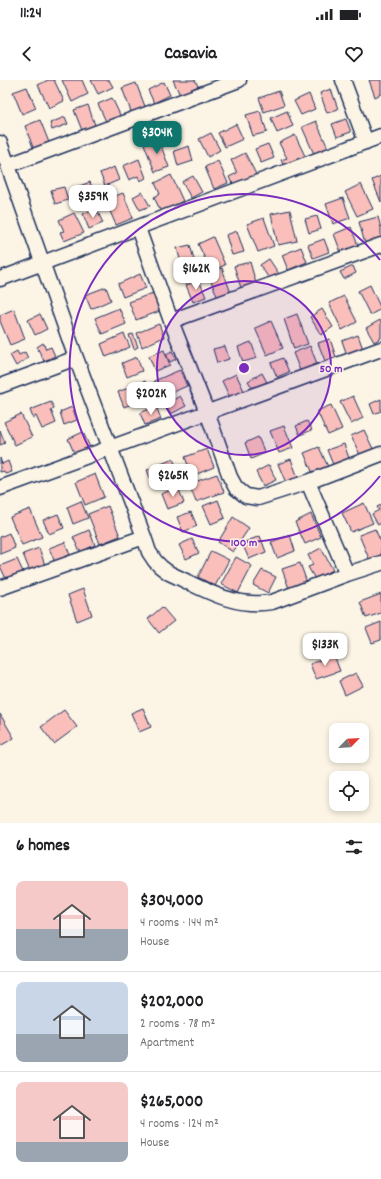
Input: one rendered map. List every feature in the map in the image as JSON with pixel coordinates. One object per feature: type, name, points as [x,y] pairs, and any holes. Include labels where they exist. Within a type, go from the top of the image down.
[{"type":"street","points":[[8,165],[239,80]]},
{"type":"street","points":[[343,80],[366,142]]},
{"type":"street","points":[[0,279],[381,136]]},
{"type":"street","points":[[0,143],[44,263],[76,358],[149,552],[155,561],[169,573],[227,600],[250,604],[272,602],[381,563]]},
{"type":"street","points":[[138,228],[171,321],[207,412],[230,477],[236,488],[246,496],[258,498],[308,482],[381,454]]},
{"type":"street","points":[[171,321],[381,245]]},
{"type":"street","points":[[0,488],[381,349]]},
{"type":"street","points":[[0,386],[76,358]]},
{"type":"street","points":[[308,482],[347,574]]},
{"type":"street","points":[[0,588],[144,537]]},
{"type":"building","points":[[48,80],[54,80],[64,101],[49,108],[38,85]]},
{"type":"building","points":[[62,80],[82,80],[88,94],[72,102]]},
{"type":"building","points":[[91,80],[109,80],[113,87],[98,94]]},
{"type":"building","points":[[173,80],[195,80],[198,86],[180,95]]},
{"type":"building","points":[[369,80],[381,80],[381,94],[375,97]]},
{"type":"building","points":[[164,82],[170,95],[154,103],[148,90]]},
{"type":"building","points":[[136,83],[146,109],[132,114],[122,88]]},
{"type":"building","points":[[27,87],[36,108],[22,114],[13,92]]},
{"type":"building","points":[[331,89],[338,109],[327,113],[320,93]]},
{"type":"building","points":[[279,91],[284,105],[264,112],[259,98]]},
{"type":"building","points":[[309,94],[315,109],[301,115],[294,101]]},
{"type":"building","points":[[112,98],[122,119],[108,126],[98,104]]},
{"type":"building","points":[[88,105],[96,128],[83,133],[74,110]]},
{"type":"building","points":[[260,111],[267,132],[253,136],[246,115]]},
{"type":"building","points":[[287,111],[293,126],[277,133],[271,118]]},
{"type":"building","points":[[65,117],[68,124],[52,130],[50,123]]},
{"type":"building","points":[[346,119],[351,132],[337,137],[332,124]]},
{"type":"building","points":[[40,120],[50,145],[34,150],[25,126]]},
{"type":"building","points":[[316,121],[328,148],[314,154],[302,127]]},
{"type":"building","points":[[236,124],[243,139],[225,147],[218,133]]},
{"type":"building","points":[[211,133],[220,150],[208,157],[199,139]]},
{"type":"building","points":[[295,135],[305,156],[284,166],[281,160],[287,158],[279,143]]},
{"type":"building","points":[[158,138],[169,167],[155,172],[144,144]]},
{"type":"building","points":[[268,144],[274,158],[261,163],[255,149]]},
{"type":"building","points":[[189,146],[193,161],[178,166],[174,151]]},
{"type":"building","points":[[245,153],[257,176],[234,188],[229,177],[237,173],[231,160]]},
{"type":"building","points":[[139,159],[146,178],[140,181],[138,176],[129,180],[123,166]]},
{"type":"building","points":[[218,161],[228,183],[214,189],[205,167]]},
{"type":"building","points":[[114,167],[119,180],[105,186],[100,173]]},
{"type":"building","points":[[171,175],[183,201],[161,212],[154,197],[160,194],[155,183]]},
{"type":"building","points":[[193,176],[202,192],[191,198],[182,182]]},
{"type":"building","points":[[381,176],[381,202],[372,180]]},
{"type":"building","points":[[90,182],[93,191],[80,196],[77,187]]},
{"type":"building","points":[[361,184],[373,209],[357,216],[345,192]]},
{"type":"building","points":[[64,187],[68,200],[55,204],[51,190]]},
{"type":"building","points":[[142,192],[150,206],[140,210],[133,197]]},
{"type":"building","points":[[123,193],[133,218],[116,225],[105,200]]},
{"type":"building","points":[[343,198],[350,218],[333,224],[326,204]]},
{"type":"building","points":[[96,208],[103,223],[89,229],[83,214]]},
{"type":"building","points":[[290,210],[297,241],[278,245],[271,214]]},
{"type":"building","points":[[74,213],[84,233],[64,241],[60,232],[64,231],[59,220]]},
{"type":"building","points":[[317,216],[321,229],[309,233],[305,219]]},
{"type":"building","points":[[378,217],[381,228],[381,240],[365,244],[359,222]]},
{"type":"building","points":[[264,218],[274,246],[258,252],[247,224]]},
{"type":"building","points":[[351,227],[359,248],[342,255],[334,234]]},
{"type":"building","points":[[237,231],[244,252],[232,255],[226,235]]},
{"type":"building","points":[[213,237],[225,265],[211,271],[198,244]]},
{"type":"building","points":[[324,239],[329,252],[313,258],[308,245]]},
{"type":"building","points":[[190,245],[197,270],[184,274],[177,248]]},
{"type":"building","points":[[301,247],[307,262],[288,270],[282,255]]},
{"type":"building","points":[[269,259],[279,274],[270,280],[260,265]]},
{"type":"building","points":[[250,262],[257,287],[242,291],[234,266]]},
{"type":"building","points":[[353,266],[356,273],[344,279],[340,272]]},
{"type":"building","points":[[222,268],[232,296],[219,301],[208,273]]},
{"type":"building","points":[[140,274],[146,288],[123,297],[118,284]]},
{"type":"building","points":[[199,280],[206,297],[193,302],[186,285]]},
{"type":"building","points":[[370,285],[381,309],[370,315],[358,291]]},
{"type":"building","points":[[106,287],[111,300],[91,309],[85,295]]},
{"type":"building","points":[[153,293],[160,311],[136,320],[129,302]]},
{"type":"building","points":[[344,296],[357,322],[342,330],[329,303]]},
{"type":"building","points":[[119,308],[126,324],[102,334],[95,318]]},
{"type":"building","points":[[14,309],[25,339],[10,345],[0,321],[0,315]]},
{"type":"building","points":[[322,309],[333,327],[321,335],[310,317]]},
{"type":"building","points":[[40,314],[47,329],[35,335],[28,320]]},
{"type":"building","points":[[297,314],[308,344],[294,349],[284,319]]},
{"type":"building","points":[[380,320],[381,338],[374,342],[366,328]]},
{"type":"building","points":[[271,321],[283,348],[267,355],[255,328]]},
{"type":"building","points":[[159,324],[164,337],[142,347],[137,333]]},
{"type":"building","points":[[124,334],[130,347],[106,357],[101,344]]},
{"type":"building","points":[[133,334],[138,347],[134,349],[129,335]]},
{"type":"building","points":[[358,335],[363,349],[347,355],[342,341]]},
{"type":"building","points":[[330,339],[336,357],[325,361],[318,343]]},
{"type":"building","points":[[251,342],[257,358],[243,362],[238,347]]},
{"type":"building","points":[[43,343],[46,349],[51,347],[55,356],[44,361],[37,347]]},
{"type":"building","points":[[225,346],[229,359],[217,363],[213,349]]},
{"type":"building","points":[[310,346],[318,366],[301,373],[293,353]]},
{"type":"building","points":[[164,350],[170,365],[155,371],[149,356]]},
{"type":"building","points":[[17,351],[19,355],[25,352],[28,358],[16,366],[10,355]]},
{"type":"building","points":[[172,351],[176,359],[170,362],[166,354]]},
{"type":"building","points":[[137,357],[142,371],[127,377],[122,363]]},
{"type":"building","points":[[283,358],[289,372],[277,377],[271,363]]},
{"type":"building","points":[[180,370],[187,386],[161,397],[154,381]]},
{"type":"building","points":[[262,373],[268,384],[254,391],[248,381]]},
{"type":"building","points":[[236,374],[246,395],[232,402],[222,381]]},
{"type":"building","points":[[145,381],[151,396],[124,407],[118,392]]},
{"type":"building","points":[[180,396],[186,406],[171,414],[166,404]]},
{"type":"building","points":[[353,396],[363,418],[351,424],[340,402]]},
{"type":"building","points":[[381,399],[381,411],[374,414],[370,404]]},
{"type":"building","points":[[51,402],[54,408],[51,410],[56,423],[42,429],[36,416],[33,418],[30,410]]},
{"type":"building","points":[[331,405],[342,429],[328,435],[317,411]]},
{"type":"building","points":[[156,406],[161,419],[145,425],[140,413]]},
{"type":"building","points":[[72,407],[77,420],[64,425],[60,412]]},
{"type":"building","points":[[21,414],[32,437],[15,445],[4,422]]},
{"type":"building","points":[[307,421],[312,430],[300,435],[296,426]]},
{"type":"building","points":[[284,426],[293,448],[279,453],[270,431]]},
{"type":"building","points":[[0,430],[5,443],[0,445]]},
{"type":"building","points":[[364,430],[375,453],[362,459],[351,436]]},
{"type":"building","points":[[83,432],[92,452],[77,459],[68,439]]},
{"type":"building","points":[[258,437],[265,453],[251,459],[245,443]]},
{"type":"building","points":[[344,444],[350,461],[334,467],[327,450]]},
{"type":"building","points":[[319,447],[329,469],[314,476],[304,453]]},
{"type":"building","points":[[207,449],[214,467],[192,476],[185,457]]},
{"type":"building","points":[[0,458],[2,464],[8,461],[12,472],[5,474],[4,471],[0,472]]},
{"type":"building","points":[[173,459],[181,477],[154,488],[147,470]]},
{"type":"building","points":[[291,459],[298,478],[286,483],[278,464]]},
{"type":"building","points":[[269,465],[276,480],[263,486],[256,472]]},
{"type":"building","points":[[95,474],[104,497],[85,505],[76,482]]},
{"type":"building","points":[[217,474],[224,492],[196,502],[189,484]]},
{"type":"building","points":[[178,487],[184,503],[167,509],[161,494]]},
{"type":"building","points":[[218,500],[225,518],[211,524],[203,506]]},
{"type":"building","points":[[81,501],[88,518],[73,524],[67,507]]},
{"type":"building","points":[[364,503],[373,523],[351,532],[342,513]]},
{"type":"building","points":[[381,505],[381,523],[378,525],[372,514],[379,510],[377,507]]},
{"type":"building","points":[[108,506],[120,536],[100,544],[88,514]]},
{"type":"building","points":[[30,509],[42,537],[22,545],[10,517]]},
{"type":"building","points":[[191,512],[197,526],[183,532],[177,517]]},
{"type":"building","points":[[58,514],[64,528],[49,534],[43,520]]},
{"type":"building","points":[[311,514],[321,537],[305,544],[295,522]]},
{"type":"building","points":[[233,517],[249,528],[233,552],[218,542]]},
{"type":"building","points":[[375,529],[381,542],[381,557],[370,561],[359,535]]},
{"type":"building","points":[[89,530],[95,545],[80,552],[73,537]]},
{"type":"building","points":[[9,533],[15,548],[0,554],[0,537]]},
{"type":"building","points":[[290,535],[295,551],[277,558],[271,542]]},
{"type":"building","points":[[260,536],[266,552],[249,559],[242,543]]},
{"type":"building","points":[[192,539],[199,553],[186,559],[179,545]]},
{"type":"building","points":[[65,542],[71,558],[56,565],[49,548]]},
{"type":"building","points":[[39,548],[46,568],[31,574],[23,554]]},
{"type":"building","points":[[321,548],[333,570],[315,579],[308,567],[313,565],[308,555]]},
{"type":"building","points":[[211,551],[229,560],[215,586],[198,577]]},
{"type":"building","points":[[236,557],[252,566],[238,593],[221,584]]},
{"type":"building","points":[[17,559],[25,576],[8,583],[0,566]]},
{"type":"building","points":[[300,563],[309,588],[291,594],[282,569]]},
{"type":"building","points":[[262,570],[276,577],[268,593],[253,585]]},
{"type":"building","points":[[83,589],[92,615],[77,621],[68,595]]},
{"type":"building","points":[[381,594],[381,613],[366,618],[360,602]]},
{"type":"building","points":[[162,607],[174,621],[159,633],[148,619]]},
{"type":"building","points":[[381,622],[381,640],[372,643],[366,628]]},
{"type":"building","points":[[334,655],[340,671],[316,679],[310,664]]},
{"type":"building","points":[[356,673],[363,686],[345,695],[339,681]]},
{"type":"building","points":[[143,708],[151,727],[139,732],[131,713]]},
{"type":"building","points":[[64,710],[77,727],[54,744],[41,727]]},
{"type":"building","points":[[0,714],[14,738],[0,746]]}]
